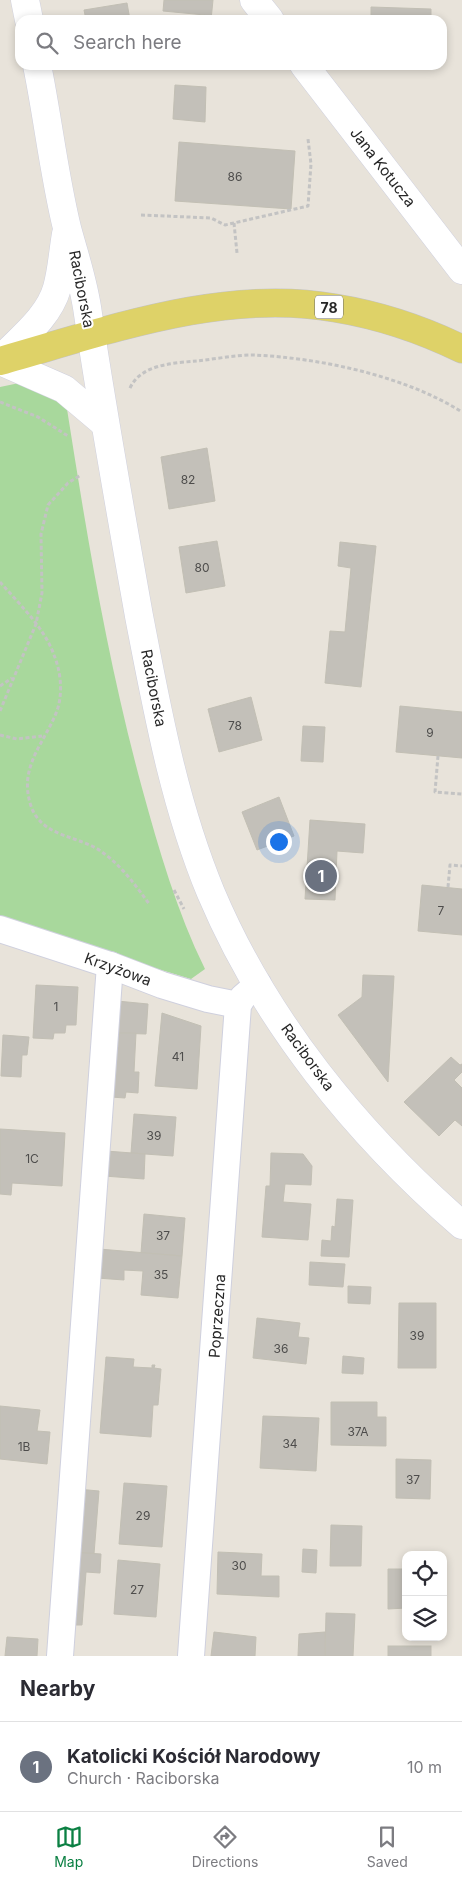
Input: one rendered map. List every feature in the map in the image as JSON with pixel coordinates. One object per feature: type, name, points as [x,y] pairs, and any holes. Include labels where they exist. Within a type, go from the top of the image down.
[{"type":"main road","name":"78","points":[[0,361],[164,316],[210,308],[254,304],[335,308],[374,317],[462,349]]},
{"type":"street","points":[[25,0],[28,15]]},
{"type":"street","points":[[254,0],[266,15]]},
{"type":"street","name":"Raciborska","points":[[39,70],[67,227],[82,274],[104,422],[154,694],[174,779],[196,854],[212,895],[258,984],[297,1044],[346,1109],[407,1175],[462,1225]]},
{"type":"street","name":"Jana Kotucza","points":[[308,70],[462,270]]},
{"type":"street","points":[[67,227],[58,286],[52,301],[40,320],[0,361],[64,389],[104,422]]},
{"type":"street","name":"Krzyżowa","points":[[0,928],[110,965],[140,978],[184,992],[238,1004]]},
{"type":"street","points":[[60,1656],[110,965]]},
{"type":"street","points":[[238,1004],[258,984]]},
{"type":"street","name":"Poprzeczna","points":[[191,1656],[238,1004]]},
{"type":"path","points":[[141,216],[212,218],[225,225],[308,206],[311,164],[308,139]]},
{"type":"path","points":[[234,223],[237,253]]},
{"type":"path","points":[[129,390],[134,380],[148,371],[170,364],[252,355],[309,361],[368,373],[411,388],[462,412]]},
{"type":"path","points":[[0,402],[38,418],[68,436]]},
{"type":"path","points":[[0,711],[12,678],[36,624],[42,593],[41,534],[48,505],[68,483],[81,475]]},
{"type":"path","points":[[0,582],[36,624],[54,654],[60,674],[61,695],[57,711],[35,751],[28,780],[29,796],[37,817],[57,833],[91,845],[103,852],[122,869],[150,905]]},
{"type":"path","points":[[0,686],[12,678]]},
{"type":"path","points":[[0,734],[16,739],[43,736]]},
{"type":"path","points":[[438,756],[435,792],[462,794]]},
{"type":"path","points":[[448,887],[450,865],[462,866]]},
{"type":"green space","points":[[24,382],[57,396],[67,409],[99,600],[130,741],[148,811],[169,880],[205,969],[191,979],[0,921],[0,387]]},
{"type":"building","points":[[164,0],[213,0],[212,15],[163,11]]},
{"type":"building","points":[[127,3],[129,15],[85,15],[84,10]]},
{"type":"building","points":[[371,7],[431,9],[431,15],[371,15]]},
{"type":"building","points":[[175,85],[206,87],[205,122],[173,119]]},
{"type":"building","points":[[179,142],[295,151],[291,209],[175,201]]},
{"type":"building","points":[[207,448],[215,501],[169,509],[161,457]]},
{"type":"building","points":[[217,541],[225,586],[186,593],[179,547]]},
{"type":"building","points":[[340,542],[376,546],[361,687],[325,683],[330,631],[345,632],[351,568],[338,566]]},
{"type":"building","points":[[251,697],[262,740],[219,752],[208,709]]},
{"type":"building","points":[[400,706],[462,712],[462,758],[396,752]]},
{"type":"building","points":[[303,726],[325,727],[323,762],[301,761]]},
{"type":"building","points":[[279,797],[294,836],[257,850],[242,812]]},
{"type":"building","points":[[310,820],[365,824],[363,853],[337,851],[335,900],[305,899]]},
{"type":"building","points":[[422,885],[462,889],[462,935],[418,931]]},
{"type":"building","points":[[363,975],[394,976],[388,1082],[338,1015],[362,997]]},
{"type":"building","points":[[36,985],[78,987],[76,1025],[66,1025],[65,1033],[54,1033],[53,1039],[33,1038]]},
{"type":"building","points":[[117,1001],[148,1004],[146,1034],[116,1033]]},
{"type":"building","points":[[162,1013],[201,1026],[197,1089],[155,1086]]},
{"type":"building","points":[[116,1033],[136,1033],[134,1072],[139,1072],[138,1093],[126,1092],[125,1098],[111,1097]]},
{"type":"building","points":[[3,1035],[29,1037],[27,1055],[22,1055],[21,1077],[1,1076]]},
{"type":"building","points":[[451,1057],[460,1065],[462,1064],[462,1072],[454,1080],[462,1088],[462,1126],[455,1120],[439,1136],[404,1102]]},
{"type":"building","points":[[134,1114],[176,1117],[173,1156],[131,1153]]},
{"type":"building","points":[[0,1129],[65,1133],[62,1186],[12,1183],[11,1195],[0,1194]]},
{"type":"building","points":[[106,1151],[145,1154],[144,1179],[104,1176]]},
{"type":"building","points":[[271,1153],[303,1154],[312,1166],[311,1185],[285,1184],[283,1202],[311,1204],[308,1240],[262,1237],[266,1186],[270,1186]]},
{"type":"building","points":[[337,1199],[353,1200],[349,1257],[321,1256],[322,1240],[331,1241],[332,1226],[335,1227]]},
{"type":"building","points":[[144,1214],[185,1218],[182,1256],[141,1253]]},
{"type":"building","points":[[99,1249],[182,1256],[178,1298],[141,1295],[143,1271],[124,1270],[124,1280],[97,1278]]},
{"type":"building","points":[[310,1262],[345,1264],[343,1287],[309,1285]]},
{"type":"building","points":[[348,1286],[371,1287],[370,1304],[348,1303]]},
{"type":"building","points":[[399,1303],[436,1303],[436,1368],[398,1368]]},
{"type":"building","points":[[257,1318],[300,1323],[298,1337],[309,1338],[306,1364],[253,1358]]},
{"type":"building","points":[[343,1356],[364,1358],[363,1374],[342,1373]]},
{"type":"building","points":[[106,1357],[134,1359],[133,1367],[152,1368],[152,1365],[155,1365],[154,1368],[161,1369],[158,1405],[153,1405],[151,1437],[100,1433]]},
{"type":"building","points":[[331,1402],[377,1402],[377,1417],[386,1417],[386,1446],[331,1445]]},
{"type":"building","points":[[0,1406],[40,1410],[37,1431],[50,1432],[47,1464],[0,1459]]},
{"type":"building","points":[[263,1416],[319,1418],[316,1471],[260,1468]]},
{"type":"building","points":[[396,1459],[431,1460],[430,1499],[396,1498]]},
{"type":"building","points":[[124,1483],[167,1486],[162,1547],[119,1544]]},
{"type":"building","points":[[77,1489],[99,1491],[94,1554],[72,1552]]},
{"type":"building","points":[[331,1525],[362,1526],[361,1566],[330,1566]]},
{"type":"building","points":[[303,1549],[317,1550],[316,1573],[302,1572]]},
{"type":"building","points":[[72,1552],[101,1554],[100,1573],[86,1572],[82,1625],[68,1625]]},
{"type":"building","points":[[218,1552],[262,1554],[261,1576],[279,1576],[279,1597],[217,1594]]},
{"type":"building","points":[[118,1560],[160,1564],[156,1617],[114,1614]]},
{"type":"building","points":[[388,1569],[402,1569],[402,1608],[388,1609]]},
{"type":"building","points":[[326,1613],[355,1614],[353,1656],[325,1656]]},
{"type":"building","points":[[214,1632],[256,1637],[255,1656],[211,1656]]},
{"type":"building","points":[[325,1632],[325,1656],[298,1656],[299,1634]]},
{"type":"building","points":[[7,1637],[38,1639],[37,1656],[5,1656]]},
{"type":"building","points":[[388,1646],[431,1646],[431,1656],[388,1656]]},
{"type":"place","name":"Katolicki Kościół Narodowy","points":[[321,876]]}]
